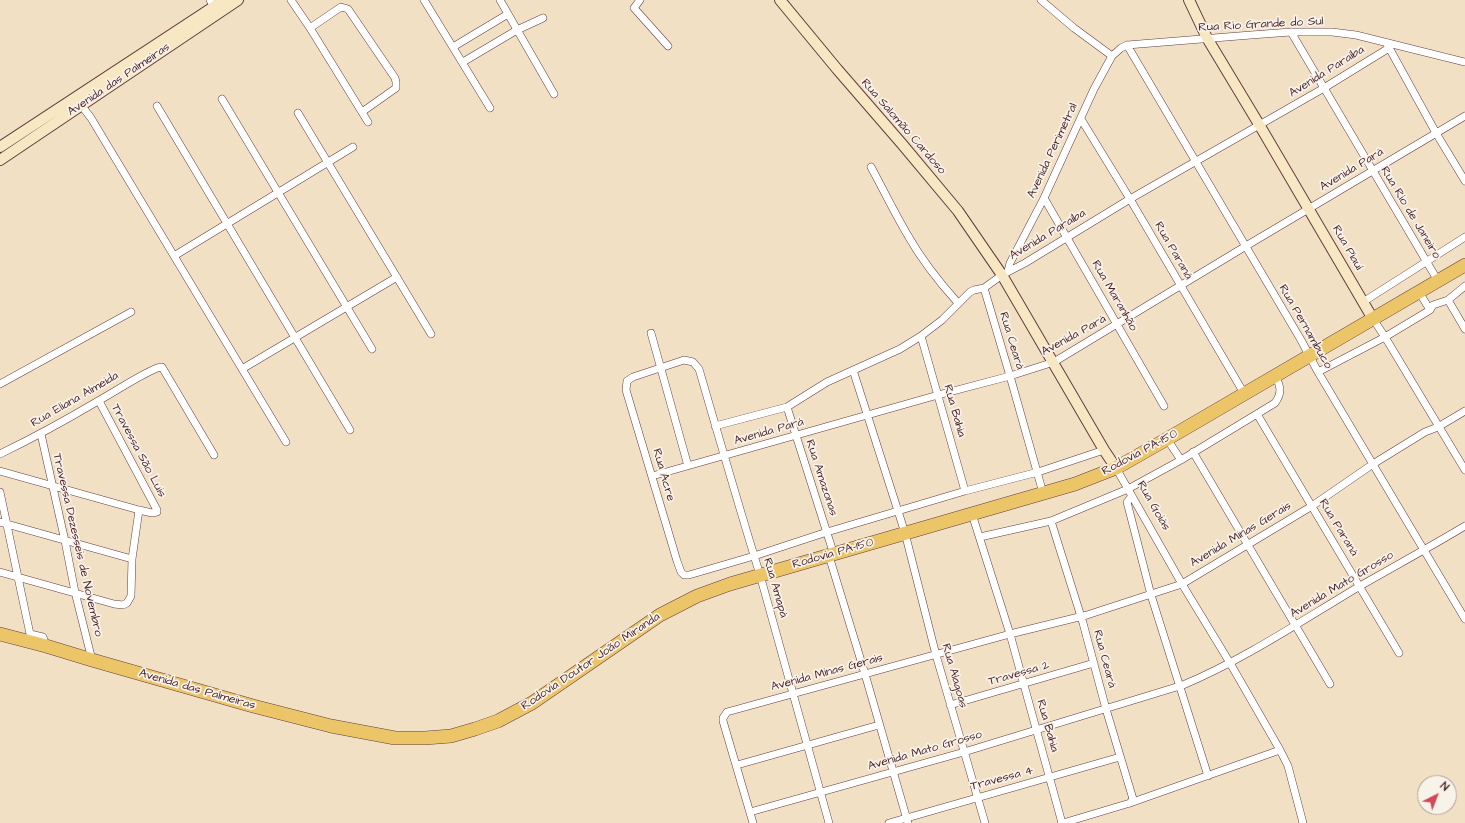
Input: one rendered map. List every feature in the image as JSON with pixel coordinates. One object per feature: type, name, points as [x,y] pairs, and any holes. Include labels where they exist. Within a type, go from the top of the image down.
[{"type":"highway","name":"Rodovia PA-150","points":[[760,575],[1075,484],[1116,468],[1245,395],[1309,356],[1465,266]]},
{"type":"highway","name":"Rodovia Doutor João Miranda","points":[[395,738],[451,736],[498,721],[532,703],[678,604],[704,593],[760,575]]},
{"type":"highway","name":"Avenida das Palmeiras","points":[[0,634],[253,706],[331,726],[395,738]]},
{"type":"street","name":"Avenida das Palmeiras","points":[[0,147],[212,3],[224,0]]},
{"type":"street","name":"Avenida das Palmeiras","points":[[0,160],[238,0]]},
{"type":"street","points":[[291,0],[368,122]]},
{"type":"street","points":[[424,0],[490,108]]},
{"type":"street","points":[[500,0],[554,94]]},
{"type":"street","points":[[640,0],[634,8],[668,46]]},
{"type":"street","name":"Rua Salomão Cardoso","points":[[780,0],[836,69],[958,211],[1005,273]]},
{"type":"street","points":[[1041,0],[1074,28],[1112,56]]},
{"type":"street","name":"Rua Piauí","points":[[1189,0],[1207,38],[1373,319],[1465,470]]},
{"type":"street","points":[[310,28],[341,7],[348,9],[395,78],[396,88],[362,112]]},
{"type":"street","points":[[453,47],[508,14]]},
{"type":"street","points":[[463,62],[517,30],[543,18]]},
{"type":"street","name":"Rua Rio Grande do Sul","points":[[1127,45],[1292,32],[1342,33],[1387,46],[1465,62]]},
{"type":"street","name":"Rua Rio de Janeiro","points":[[1292,32],[1438,281]]},
{"type":"street","name":"Avenida Perimetral","points":[[1005,273],[1044,198],[1094,90],[1112,56],[1127,45]]},
{"type":"street","name":"Rua Pernambuco","points":[[1127,45],[1246,246],[1318,372],[1465,619]]},
{"type":"street","points":[[1387,46],[1465,181]]},
{"type":"street","name":"Avenida Paraíba","points":[[715,426],[786,407],[827,382],[900,349],[921,336],[942,320],[958,303],[974,290],[984,288],[1005,273],[1025,263],[1130,199],[1260,126],[1324,88],[1387,46]]},
{"type":"street","points":[[222,99],[372,349]]},
{"type":"street","points":[[81,105],[286,442]]},
{"type":"street","points":[[157,106],[350,430]]},
{"type":"street","points":[[298,113],[431,334]]},
{"type":"street","name":"Avenida Pará","points":[[652,476],[796,436],[938,394],[1010,376],[1054,362],[1465,116]]},
{"type":"street","name":"Rua Paraná","points":[[1081,119],[1130,199],[1245,395]]},
{"type":"street","points":[[174,256],[353,147]]},
{"type":"street","points":[[871,167],[917,250],[933,273],[958,303]]},
{"type":"street","name":"Rua Maranhão","points":[[1044,198],[1164,406]]},
{"type":"street","points":[[1363,302],[1465,237]]},
{"type":"street","name":"Rua Goiás","points":[[1005,273],[1104,450],[1116,468],[1182,584],[1230,662],[1280,750],[1288,766],[1303,823]]},
{"type":"street","points":[[242,369],[397,277]]},
{"type":"street","points":[[1318,372],[1385,337],[1430,310],[1433,305],[1448,300],[1465,286]]},
{"type":"street","name":"Rua Ceará","points":[[984,288],[1043,493]]},
{"type":"street","points":[[1419,292],[1430,310]]},
{"type":"street","points":[[1448,300],[1465,329]]},
{"type":"street","points":[[0,384],[131,312]]},
{"type":"street","points":[[651,333],[688,466]]},
{"type":"street","name":"Rua Bahia","points":[[921,336],[965,491]]},
{"type":"street","name":"Rua Amapá","points":[[660,368],[684,360],[693,362],[699,369],[760,575],[829,823]]},
{"type":"street","name":"Rua Eliana Almeida","points":[[0,454],[41,434],[99,401],[127,383],[162,367],[214,455]]},
{"type":"street","name":"Rua Acre","points":[[660,368],[629,379],[626,384],[626,390],[680,572],[684,575],[689,575],[754,556]]},
{"type":"street","points":[[853,370],[898,512]]},
{"type":"street","points":[[980,538],[1051,521],[1128,489],[1181,460],[1275,403],[1280,395],[1281,388],[1276,376]]},
{"type":"street","name":"Travessa São Luis","points":[[99,401],[157,512],[152,513],[139,510]]},
{"type":"street","name":"Rua Amazonas","points":[[786,407],[827,532],[831,555],[865,674]]},
{"type":"street","name":"Avenida Minas Gerais","points":[[1010,634],[1080,617],[1182,584],[1312,506],[1373,464],[1425,432],[1438,427],[1465,411]]},
{"type":"street","name":"Rua Paraná","points":[[1257,414],[1399,653]]},
{"type":"street","name":"Travessa Dezesseis de Novembro","points":[[41,434],[75,592],[92,660]]},
{"type":"street","points":[[1167,440],[1181,460]]},
{"type":"street","points":[[754,556],[827,532],[965,491],[1038,472],[1104,450]]},
{"type":"street","points":[[1193,452],[1330,684]]},
{"type":"street","points":[[0,471],[139,510],[132,559],[131,596],[127,603],[119,605],[0,572]]},
{"type":"street","points":[[0,492],[3,523],[18,577],[30,634],[43,637],[46,646]]},
{"type":"street","points":[[1132,496],[1126,502],[1151,595],[1208,776]]},
{"type":"street","name":"Rua Alagoas","points":[[898,512],[905,533],[936,655],[985,823]]},
{"type":"street","name":"Rua Bahia","points":[[972,514],[1010,634],[1063,823]]},
{"type":"street","name":"Rua Ceará","points":[[1051,521],[1133,799],[1130,803]]},
{"type":"street","points":[[3,523],[132,559]]},
{"type":"street","name":"Avenida Mato Grosso","points":[[750,812],[820,791],[964,752],[1179,686],[1208,674],[1230,662],[1465,526]]},
{"type":"street","points":[[936,655],[1010,634]]},
{"type":"street","name":"Avenida Minas Gerais","points":[[736,765],[722,718],[727,712],[936,655]]},
{"type":"street","name":"Travessa 2","points":[[950,705],[1094,663]]},
{"type":"street","points":[[865,674],[907,820]]},
{"type":"street","points":[[753,823],[736,765],[879,725]]},
{"type":"street","points":[[1063,823],[1130,803],[1280,750]]},
{"type":"street","name":"Travessa 4","points":[[889,823],[907,820],[977,797],[1120,757]]}]
